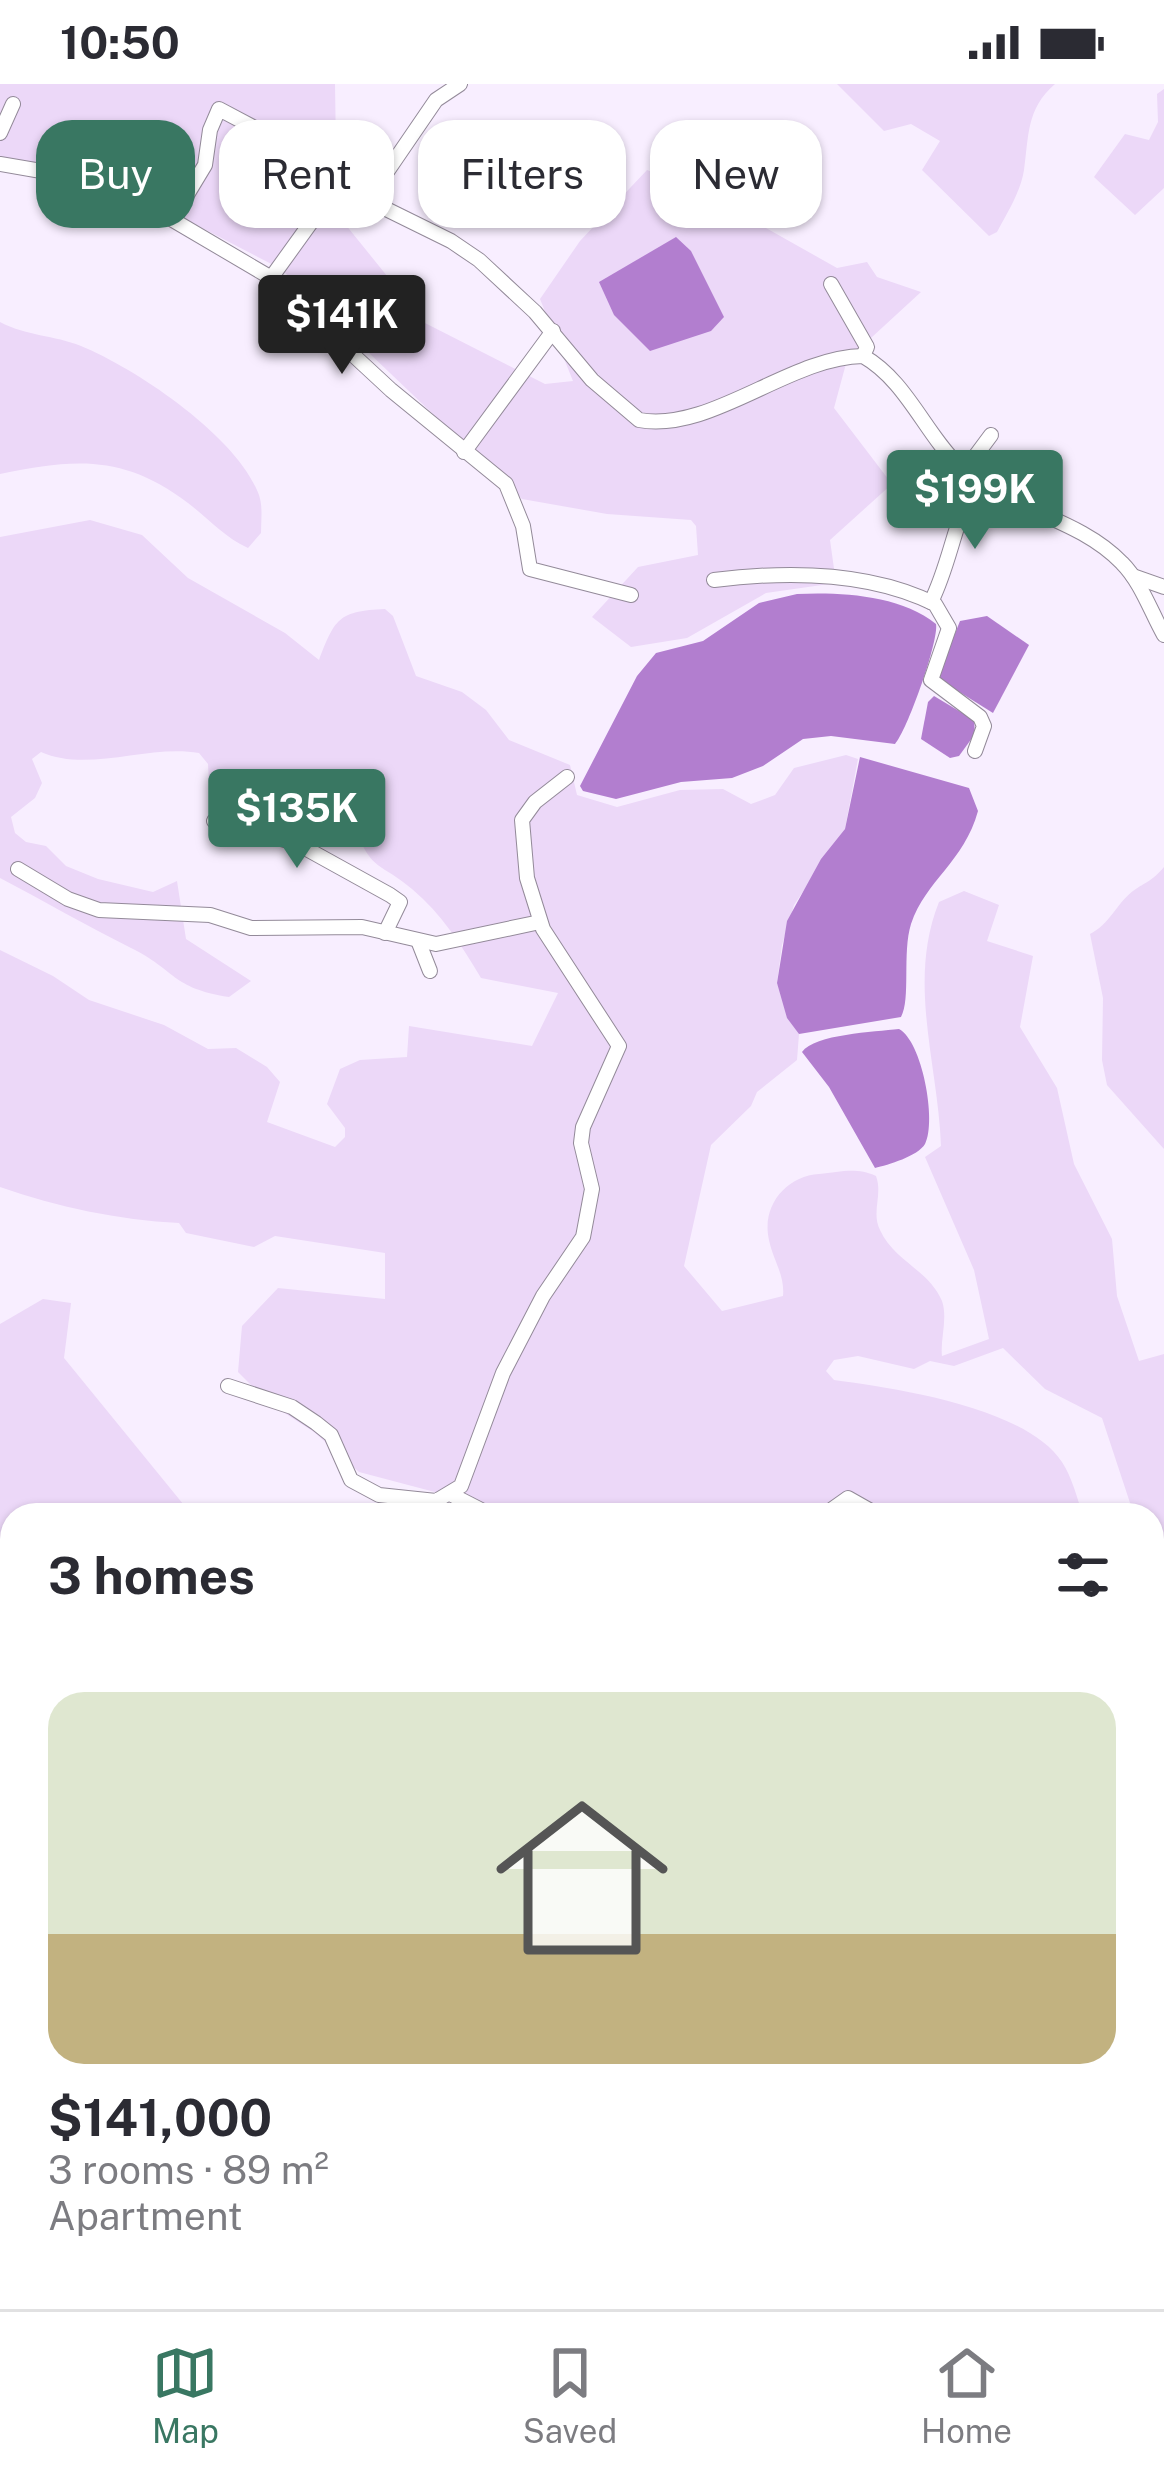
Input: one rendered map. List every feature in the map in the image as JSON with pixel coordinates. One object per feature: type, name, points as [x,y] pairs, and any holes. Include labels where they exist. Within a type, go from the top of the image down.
[{"type":"street","points":[[394,161],[436,100],[460,84]]},
{"type":"street","points":[[0,133],[13,104]]},
{"type":"street","points":[[195,181],[205,165],[209,130],[219,110],[237,120]]},
{"type":"street","points":[[0,164],[36,170]]},
{"type":"street","points":[[394,211],[479,260],[554,332],[624,412],[648,422],[700,412],[802,370],[863,356]]},
{"type":"street","points":[[188,228],[271,278],[512,492],[524,526],[527,564],[534,573],[632,595]]},
{"type":"street","points":[[271,278],[307,228]]},
{"type":"street","points":[[831,284],[859,327],[867,347],[863,356]]},
{"type":"street","points":[[464,452],[554,332]]},
{"type":"street","points":[[863,356],[892,380],[970,475],[1114,555],[1133,576],[1164,635]]},
{"type":"street","points":[[931,602],[948,566],[952,530],[970,475],[991,435]]},
{"type":"street","points":[[714,580],[794,573],[827,576],[931,602],[949,628],[932,680],[980,717],[984,726],[975,751]]},
{"type":"street","points":[[1133,576],[1164,587]]},
{"type":"street","points":[[228,1386],[292,1407],[316,1423],[331,1436],[342,1468],[361,1486],[399,1500],[436,1501],[460,1486],[502,1372],[528,1320],[584,1237],[592,1189],[581,1143],[583,1127],[618,1055],[617,1038],[556,954],[527,878],[522,820],[535,802],[567,777]]},
{"type":"street","points":[[214,820],[296,843],[390,895],[400,902],[385,933]]},
{"type":"street","points":[[18,869],[68,899],[99,910],[210,915],[251,928],[362,927],[419,943],[454,941],[541,922]]},
{"type":"street","points":[[419,943],[430,971]]},
{"type":"street","points":[[452,1495],[468,1503]]},
{"type":"shaded area","points":[[0,84],[335,84],[336,120],[219,120],[219,228],[348,228],[425,323],[545,384],[573,381],[540,299],[592,228],[626,228],[626,192],[647,170],[650,228],[766,228],[837,268],[867,262],[877,277],[921,292],[847,360],[834,408],[892,484],[830,540],[836,583],[766,593],[687,638],[631,647],[592,617],[638,567],[698,555],[696,526],[691,520],[607,514],[522,499],[281,269],[195,224],[195,120],[36,120],[36,167],[0,156]]},
{"type":"shaded area","points":[[837,84],[1055,84],[1034,113],[1017,194],[997,232],[989,236],[922,170],[940,141],[911,124],[884,131]]},
{"type":"shaded area","points":[[1164,89],[1164,188],[1135,215],[1094,177],[1125,134],[1149,140],[1158,122],[1157,94]]},
{"type":"shaded area","points":[[676,237],[691,251],[724,317],[711,331],[650,351],[614,315],[599,282]]},
{"type":"shaded area","points":[[0,322],[71,342],[104,357],[183,407],[248,473],[260,500],[261,533],[248,548],[165,487],[99,464],[53,465],[0,474]]},
{"type":"shaded area","points":[[90,520],[142,535],[188,578],[285,633],[319,660],[340,620],[357,612],[385,609],[393,616],[416,676],[462,692],[486,710],[509,740],[570,765],[577,795],[617,807],[680,790],[723,789],[751,804],[775,795],[794,768],[846,755],[858,759],[845,829],[794,905],[782,945],[777,983],[799,1034],[797,1060],[757,1092],[751,1106],[711,1145],[684,1266],[722,1311],[783,1296],[768,1227],[779,1195],[807,1176],[869,1173],[876,1176],[877,1217],[886,1241],[929,1281],[942,1301],[942,1356],[989,1339],[974,1270],[925,1157],[941,1146],[925,962],[939,902],[964,891],[999,905],[987,941],[1033,956],[1020,1027],[1057,1088],[1074,1164],[1112,1239],[1117,1296],[1139,1361],[1164,1354],[1164,1503],[1130,1503],[1102,1418],[1045,1389],[1003,1348],[954,1366],[930,1361],[914,1369],[858,1356],[834,1360],[826,1371],[834,1380],[957,1403],[1020,1427],[1062,1462],[1079,1503],[472,1503],[359,1472],[314,1432],[269,1403],[238,1372],[242,1326],[278,1288],[385,1299],[385,1253],[275,1236],[254,1247],[186,1233],[179,1223],[88,1211],[0,1187],[0,950],[89,1000],[164,1025],[208,1049],[236,1048],[267,1067],[280,1082],[267,1122],[335,1147],[345,1137],[345,1128],[327,1104],[340,1069],[360,1060],[407,1057],[409,1026],[532,1046],[558,993],[481,978],[432,909],[372,860],[357,830],[295,812],[256,785],[209,784],[208,764],[199,753],[78,760],[41,752],[32,759],[42,783],[35,798],[11,817],[15,833],[26,842],[46,846],[66,866],[98,879],[153,892],[177,881],[186,939],[251,981],[229,997],[184,983],[146,956],[0,878],[0,537]]},
{"type":"shaded area","points":[[797,594],[888,601],[936,624],[922,684],[895,744],[831,736],[803,739],[763,766],[732,778],[681,782],[616,799],[583,791],[580,786],[637,676],[656,653],[703,641],[759,603]]},
{"type":"shaded area","points":[[987,616],[1029,645],[993,713],[937,678],[960,621]]},
{"type":"shaded area","points":[[934,696],[974,720],[975,734],[959,756],[950,758],[921,739],[928,702]]},
{"type":"shaded area","points":[[860,757],[969,788],[978,811],[964,844],[911,924],[901,1017],[799,1034],[787,1018],[777,983],[787,921],[821,859],[845,829]]},
{"type":"shaded area","points":[[1164,867],[1164,1149],[1107,1085],[1102,1060],[1103,998],[1090,934]]},
{"type":"shaded area","points":[[899,1029],[920,1065],[928,1101],[928,1133],[916,1152],[875,1168],[829,1087],[802,1052],[819,1041]]},
{"type":"shaded area","points":[[43,1299],[71,1303],[64,1358],[182,1503],[0,1503],[0,1324]]}]
